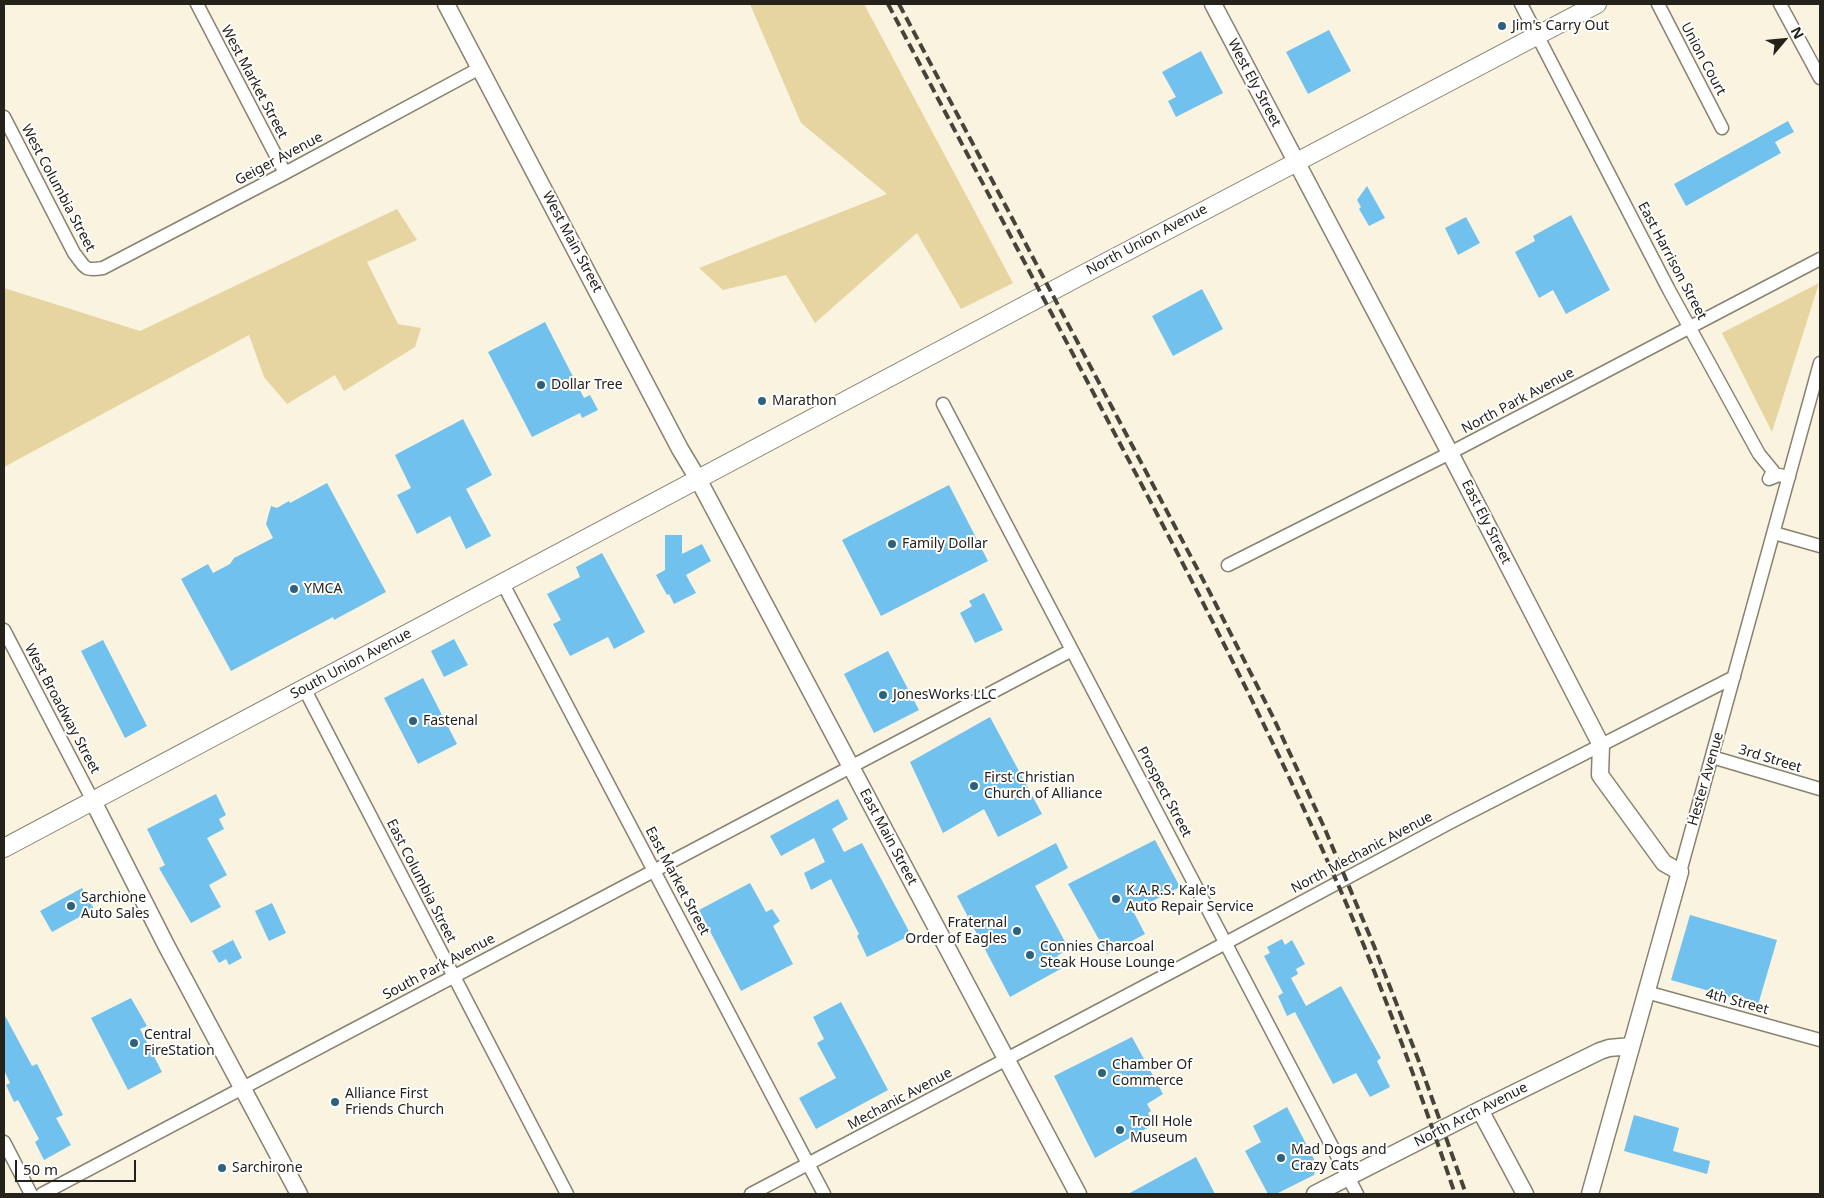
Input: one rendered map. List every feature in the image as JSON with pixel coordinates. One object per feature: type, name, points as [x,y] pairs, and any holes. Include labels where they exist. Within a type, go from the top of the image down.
[{"type":"main road","name":"North Union Avenue","points":[[698,479],[1597,4]]},
{"type":"main road","name":"South Union Avenue","points":[[4,848],[698,479]]},
{"type":"street","name":"West Market Street","points":[[197,4],[285,174]]},
{"type":"street","name":"West Main Street","points":[[446,4],[680,449],[698,479]]},
{"type":"street","name":"West Ely Street","points":[[1213,4],[1296,162]]},
{"type":"street","name":"East Harrison Street","points":[[1521,4],[1690,327],[1759,454],[1773,471],[1769,479],[1779,475],[1789,478]]},
{"type":"street","name":"Union Court","points":[[1658,4],[1722,128]]},
{"type":"street","points":[[1780,4],[1820,78]]},
{"type":"street","name":"Geiger Avenue","points":[[89,270],[103,268],[285,174],[480,68]]},
{"type":"street","name":"West Columbia Street","points":[[4,117],[74,253],[85,268],[89,270]]},
{"type":"street","name":"East Ely Street","points":[[1296,162],[1450,453],[1601,745],[1600,775],[1664,863],[1680,872]]},
{"type":"street","name":"North Park Avenue","points":[[1228,565],[1450,453],[1820,259]]},
{"type":"street","name":"Hester Avenue","points":[[1590,1194],[1820,363]]},
{"type":"street","name":"Prospect Street","points":[[943,404],[1357,1194]]},
{"type":"street","name":"East Main Street","points":[[698,479],[1078,1194]]},
{"type":"street","points":[[1774,533],[1820,546]]},
{"type":"street","name":"East Market Street","points":[[502,582],[824,1194]]},
{"type":"street","name":"West Broadway Street","points":[[4,630],[93,801]]},
{"type":"street","points":[[851,767],[1072,650]]},
{"type":"street","name":"North Mechanic Avenue","points":[[1006,1059],[1451,822],[1734,677]]},
{"type":"street","name":"East Columbia Street","points":[[304,688],[567,1194]]},
{"type":"street","name":"3rd Street","points":[[1712,757],[1820,790]]},
{"type":"street","name":"South Park Avenue","points":[[42,1194],[851,767]]},
{"type":"street","points":[[93,801],[166,944],[299,1194]]},
{"type":"street","name":"4th Street","points":[[1646,992],[1820,1040]]},
{"type":"street","name":"North Arch Avenue","points":[[1315,1194],[1600,1051],[1609,1048],[1631,1046]]},
{"type":"street","name":"Mechanic Avenue","points":[[751,1194],[1006,1059]]},
{"type":"street","points":[[1480,1110],[1525,1194]]},
{"type":"street","points":[[4,1142],[31,1194]]},
{"type":"shaded area","points":[[750,4],[864,4],[1013,283],[961,309],[917,233],[815,323],[786,275],[723,290],[699,268],[887,194],[801,123]]},
{"type":"shaded area","points":[[397,209],[417,240],[367,262],[398,324],[421,328],[415,347],[344,391],[335,375],[287,404],[264,377],[249,335],[4,467],[4,288],[140,331]]},
{"type":"shaded area","points":[[1819,283],[1772,432],[1722,333]]},
{"type":"building","points":[[1329,30],[1351,71],[1308,94],[1286,52]]},
{"type":"building","points":[[1201,51],[1223,93],[1176,117],[1168,101],[1176,97],[1162,72]]},
{"type":"building","points":[[1788,121],[1794,132],[1775,142],[1781,153],[1686,206],[1674,184]]},
{"type":"building","points":[[1367,186],[1385,218],[1369,226],[1359,209],[1361,207],[1357,200]]},
{"type":"building","points":[[1571,215],[1610,290],[1566,314],[1553,290],[1539,298],[1515,252],[1535,241],[1533,236]]},
{"type":"building","points":[[1466,217],[1480,243],[1458,255],[1445,228]]},
{"type":"building","points":[[1202,289],[1223,329],[1173,356],[1152,316]]},
{"type":"building","points":[[545,322],[584,398],[590,395],[598,410],[582,418],[580,413],[532,437],[488,352]]},
{"type":"building","points":[[463,419],[492,475],[466,489],[491,536],[466,549],[450,516],[417,534],[397,495],[411,488],[395,455]]},
{"type":"building","points":[[327,483],[386,592],[334,620],[333,617],[231,671],[181,579],[208,564],[213,573],[230,564],[234,558],[273,538],[266,524],[271,506],[277,508],[289,501],[290,503]]},
{"type":"building","points":[[949,485],[988,561],[881,616],[842,540]]},
{"type":"building","points":[[665,535],[682,535],[682,554],[702,544],[711,561],[686,575],[696,593],[674,604],[656,575],[665,570]]},
{"type":"building","points":[[602,553],[645,632],[614,649],[608,637],[570,656],[553,624],[561,620],[547,594],[580,577],[576,567]]},
{"type":"building","points":[[984,593],[1003,630],[975,643],[960,613],[972,606],[969,601]]},
{"type":"building","points":[[454,639],[468,665],[444,677],[431,651]]},
{"type":"building","points":[[103,640],[147,726],[125,738],[81,651]]},
{"type":"building","points":[[888,651],[919,710],[874,733],[844,674]]},
{"type":"building","points":[[423,678],[457,744],[418,764],[384,698]]},
{"type":"building","name":"First Christian Church of Alliance","points":[[990,717],[1042,814],[998,837],[984,809],[943,833],[910,762]]},
{"type":"building","points":[[216,794],[226,815],[219,819],[224,829],[207,838],[227,875],[209,885],[221,907],[191,923],[159,868],[165,865],[147,829]]},
{"type":"building","points":[[838,799],[848,819],[832,829],[844,852],[862,843],[911,935],[867,957],[857,936],[859,934],[831,879],[811,890],[804,873],[825,862],[814,838],[781,856],[770,836]]},
{"type":"building","name":"K.A.R.S. Kale's Auto Repair Service","points":[[1155,840],[1180,887],[1133,911],[1145,934],[1107,954],[1068,884]]},
{"type":"building","points":[[1056,843],[1068,868],[1035,886],[1069,949],[1057,956],[1064,967],[1010,997],[957,896]]},
{"type":"building","points":[[750,883],[766,912],[772,909],[780,921],[773,926],[793,964],[741,991],[699,910]]},
{"type":"building","points":[[82,888],[94,909],[52,932],[40,911]]},
{"type":"building","points":[[272,903],[286,933],[269,941],[255,911]]},
{"type":"building","points":[[1690,915],[1777,940],[1758,1005],[1671,980]]},
{"type":"building","points":[[1282,939],[1285,945],[1292,940],[1305,964],[1296,969],[1298,974],[1291,978],[1306,1006],[1341,986],[1381,1058],[1377,1061],[1390,1087],[1370,1097],[1356,1073],[1333,1084],[1295,1012],[1287,1016],[1278,996],[1283,993],[1264,956],[1270,953],[1267,947]]},
{"type":"building","points":[[233,940],[242,958],[229,965],[226,959],[219,963],[212,951]]},
{"type":"building","points":[[131,998],[147,1026],[140,1029],[162,1072],[128,1090],[91,1018]]},
{"type":"building","points":[[841,1002],[888,1090],[816,1129],[799,1098],[836,1078],[817,1043],[824,1039],[813,1017]]},
{"type":"building","points":[[4,1014],[32,1066],[37,1064],[63,1115],[56,1118],[71,1145],[44,1160],[35,1142],[39,1139],[18,1100],[14,1102],[6,1085],[10,1083],[4,1070]]},
{"type":"building","points":[[1132,1037],[1163,1094],[1147,1104],[1151,1111],[1148,1113],[1154,1124],[1095,1158],[1054,1076]]},
{"type":"building","name":"Mad Dogs and Crazy Cats","points":[[1287,1107],[1317,1165],[1314,1175],[1276,1194],[1268,1194],[1245,1151],[1261,1142],[1253,1126]]},
{"type":"building","points":[[1634,1115],[1679,1128],[1673,1151],[1710,1161],[1707,1174],[1624,1151]]},
{"type":"building","points":[[1196,1157],[1215,1194],[1128,1194]]},
{"type":"railway","points":[[888,4],[1176,551],[1290,780],[1343,896],[1373,969],[1416,1081],[1455,1194]]},
{"type":"railway","points":[[899,4],[1209,591],[1273,717],[1324,827],[1374,946],[1418,1059],[1466,1194]]},
{"type":"place","name":"Jim's Carry Out","points":[[1502,26]]},
{"type":"place","name":"Dollar Tree","points":[[541,385]]},
{"type":"place","name":"Marathon","points":[[762,401]]},
{"type":"place","name":"Family Dollar","points":[[892,544]]},
{"type":"place","name":"YMCA","points":[[294,589]]},
{"type":"place","name":"JonesWorks LLC","points":[[883,695]]},
{"type":"place","name":"Fastenal","points":[[413,721]]},
{"type":"place","name":"First Christian Church of Alliance","points":[[974,786]]},
{"type":"place","name":"K.A.R.S. Kale's Auto Repair Service","points":[[1116,899]]},
{"type":"place","name":"Sarchione Auto Sales","points":[[71,906]]},
{"type":"place","name":"Fraternal Order of Eagles","points":[[1017,931]]},
{"type":"place","name":"Connies Charcoal Steak House Lounge","points":[[1030,955]]},
{"type":"place","name":"Central FireStation","points":[[134,1043]]},
{"type":"place","name":"Chamber Of Commerce","points":[[1102,1073]]},
{"type":"place","name":"Alliance First Friends Church","points":[[335,1102]]},
{"type":"place","name":"Troll Hole Museum","points":[[1120,1130]]},
{"type":"place","name":"Mad Dogs and Crazy Cats","points":[[1281,1158]]},
{"type":"place","name":"Sarchirone","points":[[222,1168]]}]
